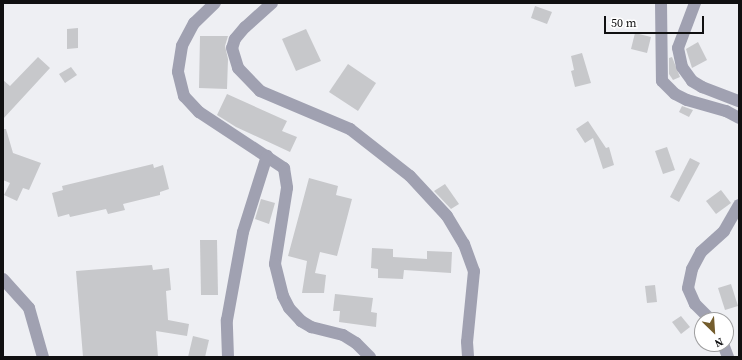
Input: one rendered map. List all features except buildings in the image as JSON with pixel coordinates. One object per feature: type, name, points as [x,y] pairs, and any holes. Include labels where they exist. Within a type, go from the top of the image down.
[{"type":"street","points":[[215,3],[194,23],[182,46],[178,72],[184,96],[199,112],[284,168],[287,176],[286,203],[276,264],[280,285],[289,308],[301,321],[311,327],[343,335],[356,343],[370,357]]},
{"type":"street","points":[[272,3],[245,27],[235,39],[232,48],[238,68],[260,91],[350,129],[410,176],[448,216],[464,244],[474,271],[466,342],[468,357]]},
{"type":"street","points":[[661,3],[662,81],[675,94],[687,100],[726,111],[739,118]]},
{"type":"street","points":[[694,3],[678,48],[682,67],[692,81],[702,88],[739,101]]},
{"type":"street","points":[[228,357],[228,320],[243,232],[267,156]]},
{"type":"street","points":[[703,312],[695,304],[688,288],[692,269],[700,252],[724,231],[739,205]]},
{"type":"street","points":[[3,279],[29,308],[43,357]]}]
